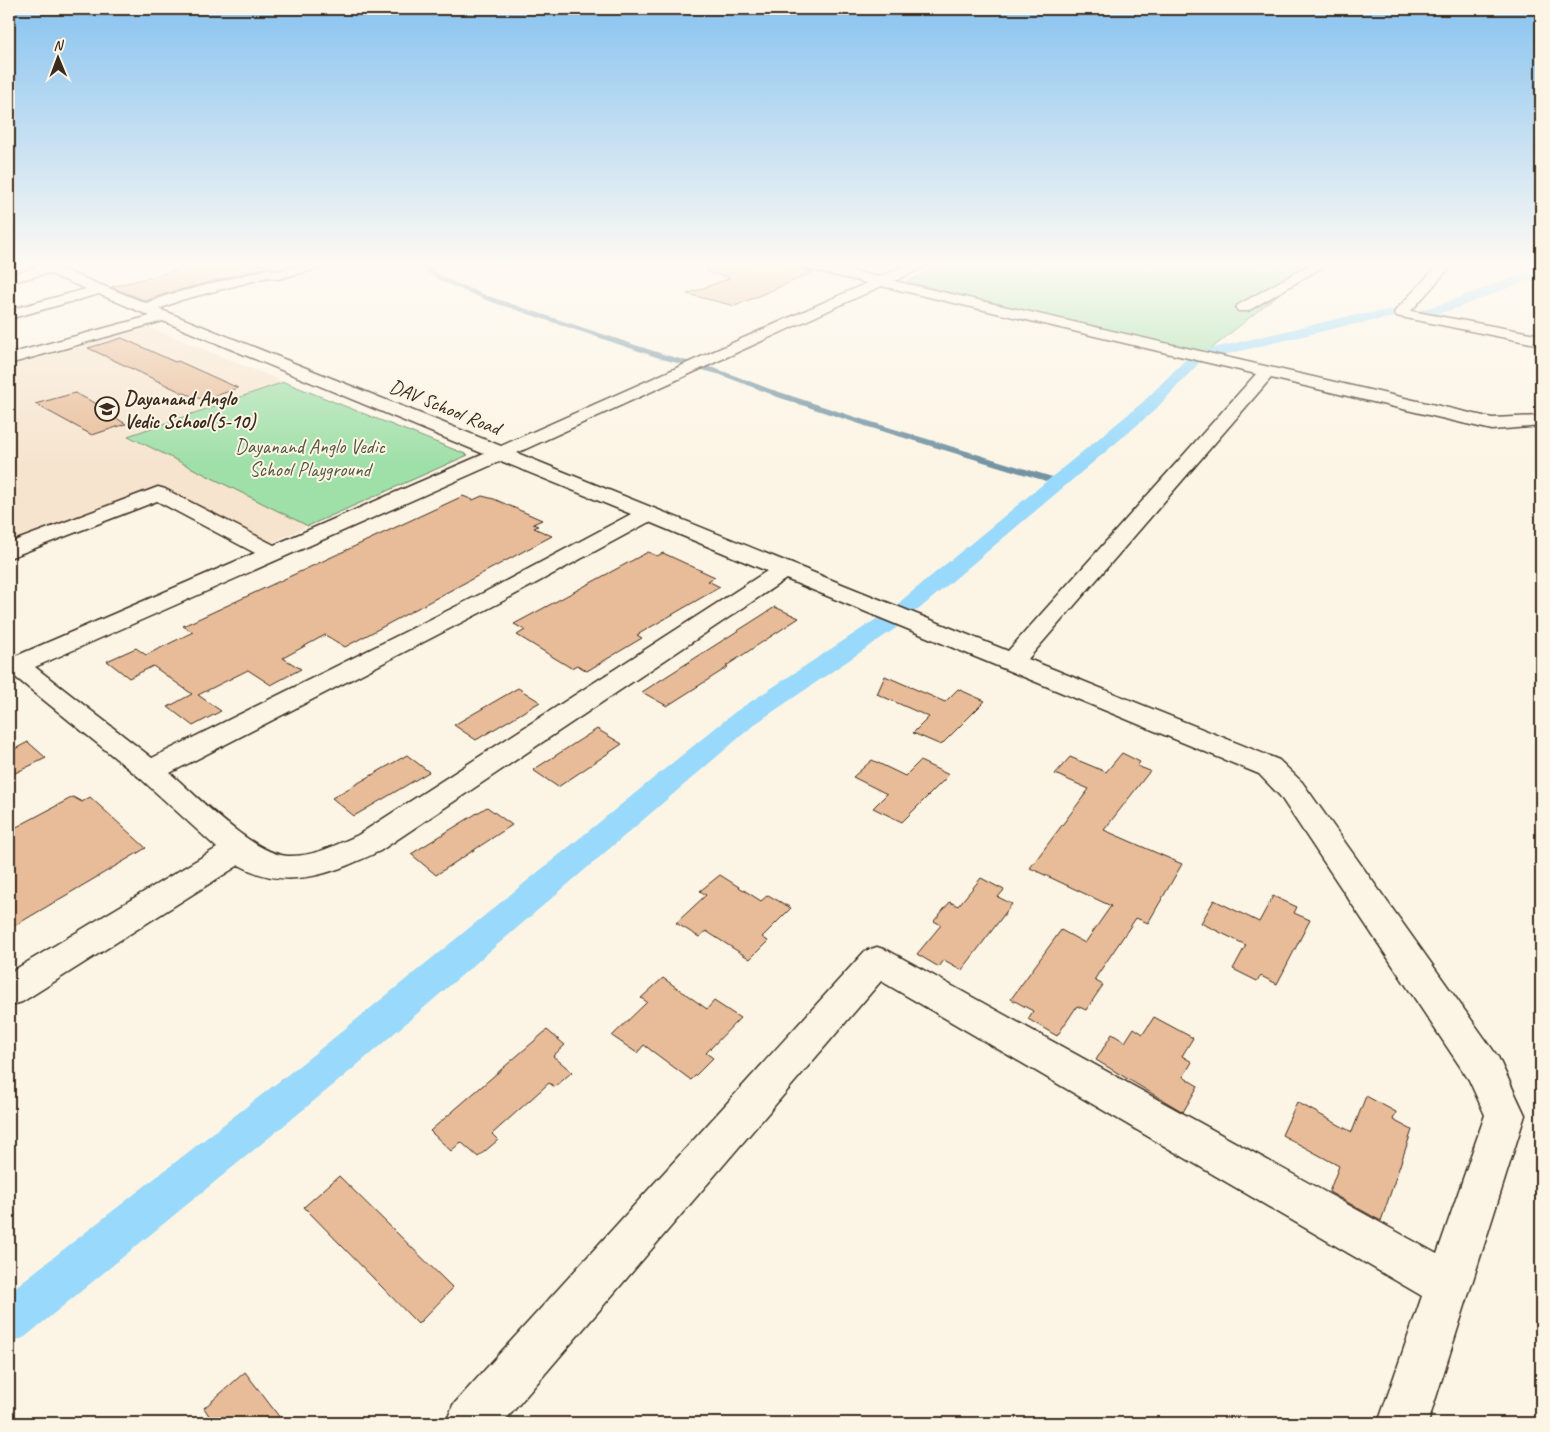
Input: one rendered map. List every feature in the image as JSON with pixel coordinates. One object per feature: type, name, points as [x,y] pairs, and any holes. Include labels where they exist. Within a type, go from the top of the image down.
[{"type":"street","points":[[9,359],[108,332]]},
{"type":"street","name":"DAV School Road","points":[[204,332],[1269,767],[1291,789],[1484,1069],[1506,1115],[1403,1423]]},
{"type":"street","points":[[768,332],[502,454],[13,667],[150,771],[238,850],[255,861],[277,867],[303,868],[335,858],[369,843],[785,569]]},
{"type":"street","points":[[1099,332],[1492,424],[1541,422]]},
{"type":"street","points":[[1498,332],[1541,340]]},
{"type":"street","points":[[1012,662],[1268,372]]},
{"type":"street","points":[[9,551],[158,493],[273,553]]},
{"type":"street","points":[[150,771],[493,597],[649,513]]},
{"type":"street","points":[[9,991],[238,850]]},
{"type":"street","points":[[471,1423],[877,961],[1448,1286]]},
{"type":"shaded area","name":"Dayanand Anglo Vedic School(5-10)","points":[[127,332],[161,332],[284,382],[128,436],[308,526],[269,544],[159,486],[9,544],[9,366]]},
{"type":"green space","points":[[1113,332],[1232,332],[1205,354]]},
{"type":"green space","name":"Dayanand Anglo Vedic School Playground","points":[[284,382],[468,455],[308,526],[128,436]]},
{"type":"building","points":[[122,338],[238,388],[204,400],[181,392],[88,348]]},
{"type":"building","points":[[75,393],[115,413],[111,415],[126,424],[92,435],[35,404]]},
{"type":"building","points":[[463,496],[473,500],[482,496],[494,499],[542,520],[533,524],[538,526],[534,528],[552,536],[345,647],[325,635],[283,658],[301,669],[271,685],[248,670],[198,695],[221,711],[193,726],[168,707],[192,694],[153,666],[129,678],[107,661],[136,648],[146,655],[193,632],[183,626]]},
{"type":"building","points":[[648,552],[657,556],[663,553],[715,577],[708,581],[720,587],[637,635],[642,638],[587,671],[577,665],[571,668],[517,635],[525,630],[514,624]]},
{"type":"building","points":[[775,607],[799,618],[667,706],[642,692]]},
{"type":"building","points":[[885,676],[945,702],[958,689],[985,701],[941,745],[913,733],[929,717],[877,694]]},
{"type":"building","points":[[518,688],[540,702],[476,740],[454,725]]},
{"type":"building","points":[[597,729],[622,744],[558,787],[533,770]]},
{"type":"building","points":[[28,742],[46,758],[9,776],[9,752]]},
{"type":"building","points":[[1122,753],[1140,762],[1137,766],[1150,771],[1104,830],[1182,864],[1148,923],[1136,918],[1094,980],[1103,985],[1086,1010],[1077,1006],[1057,1036],[1028,1019],[1033,1011],[1011,999],[1061,930],[1085,943],[1111,906],[1030,868],[1089,789],[1055,774],[1070,757],[1106,772]]},
{"type":"building","points":[[407,755],[429,772],[354,816],[332,798]]},
{"type":"building","points":[[872,760],[905,776],[920,761],[949,775],[902,822],[873,808],[887,794],[853,777]]},
{"type":"building","points":[[73,797],[82,802],[90,797],[146,848],[9,929],[9,831]]},
{"type":"building","points":[[487,807],[512,825],[436,875],[411,854]]},
{"type":"building","points":[[720,875],[761,901],[768,895],[791,908],[762,937],[768,941],[750,959],[706,931],[699,937],[676,923],[706,895],[700,891]]},
{"type":"building","points":[[981,878],[1004,890],[998,897],[1012,904],[962,970],[944,960],[939,967],[917,954],[941,925],[934,921],[950,902],[958,906]]},
{"type":"building","points":[[1273,896],[1297,907],[1294,913],[1310,920],[1277,984],[1261,976],[1257,981],[1233,969],[1246,945],[1201,923],[1214,900],[1259,922]]},
{"type":"building","points":[[663,978],[707,1009],[714,1001],[740,1018],[706,1053],[713,1058],[691,1080],[644,1045],[637,1053],[612,1036],[647,1002],[641,998]]},
{"type":"building","points":[[1154,1017],[1193,1038],[1182,1056],[1192,1062],[1183,1077],[1198,1086],[1183,1112],[1096,1060],[1112,1034],[1125,1042],[1134,1028],[1143,1034]]},
{"type":"building","points":[[547,1030],[565,1045],[553,1056],[572,1072],[555,1087],[549,1083],[492,1134],[498,1140],[478,1157],[461,1142],[451,1151],[430,1131]]},
{"type":"building","points":[[1366,1096],[1396,1112],[1393,1120],[1412,1130],[1381,1221],[1329,1192],[1339,1166],[1282,1135],[1297,1102],[1352,1132]]},
{"type":"building","points":[[339,1176],[453,1288],[418,1324],[304,1207]]},
{"type":"building","points":[[245,1372],[284,1423],[214,1423],[204,1408]]},
{"type":"waterway","points":[[588,332],[664,357],[719,372],[777,394]]},
{"type":"waterway","points":[[1211,353],[1303,332]]},
{"type":"waterway","points":[[910,605],[1149,406],[1191,363]]},
{"type":"waterway","points":[[777,394],[1059,482]]},
{"type":"waterway","points":[[9,1321],[328,1066],[745,718],[890,621]]},
{"type":"place","name":"Dayanand Anglo Vedic School(5-10)","points":[[107,409]]}]
